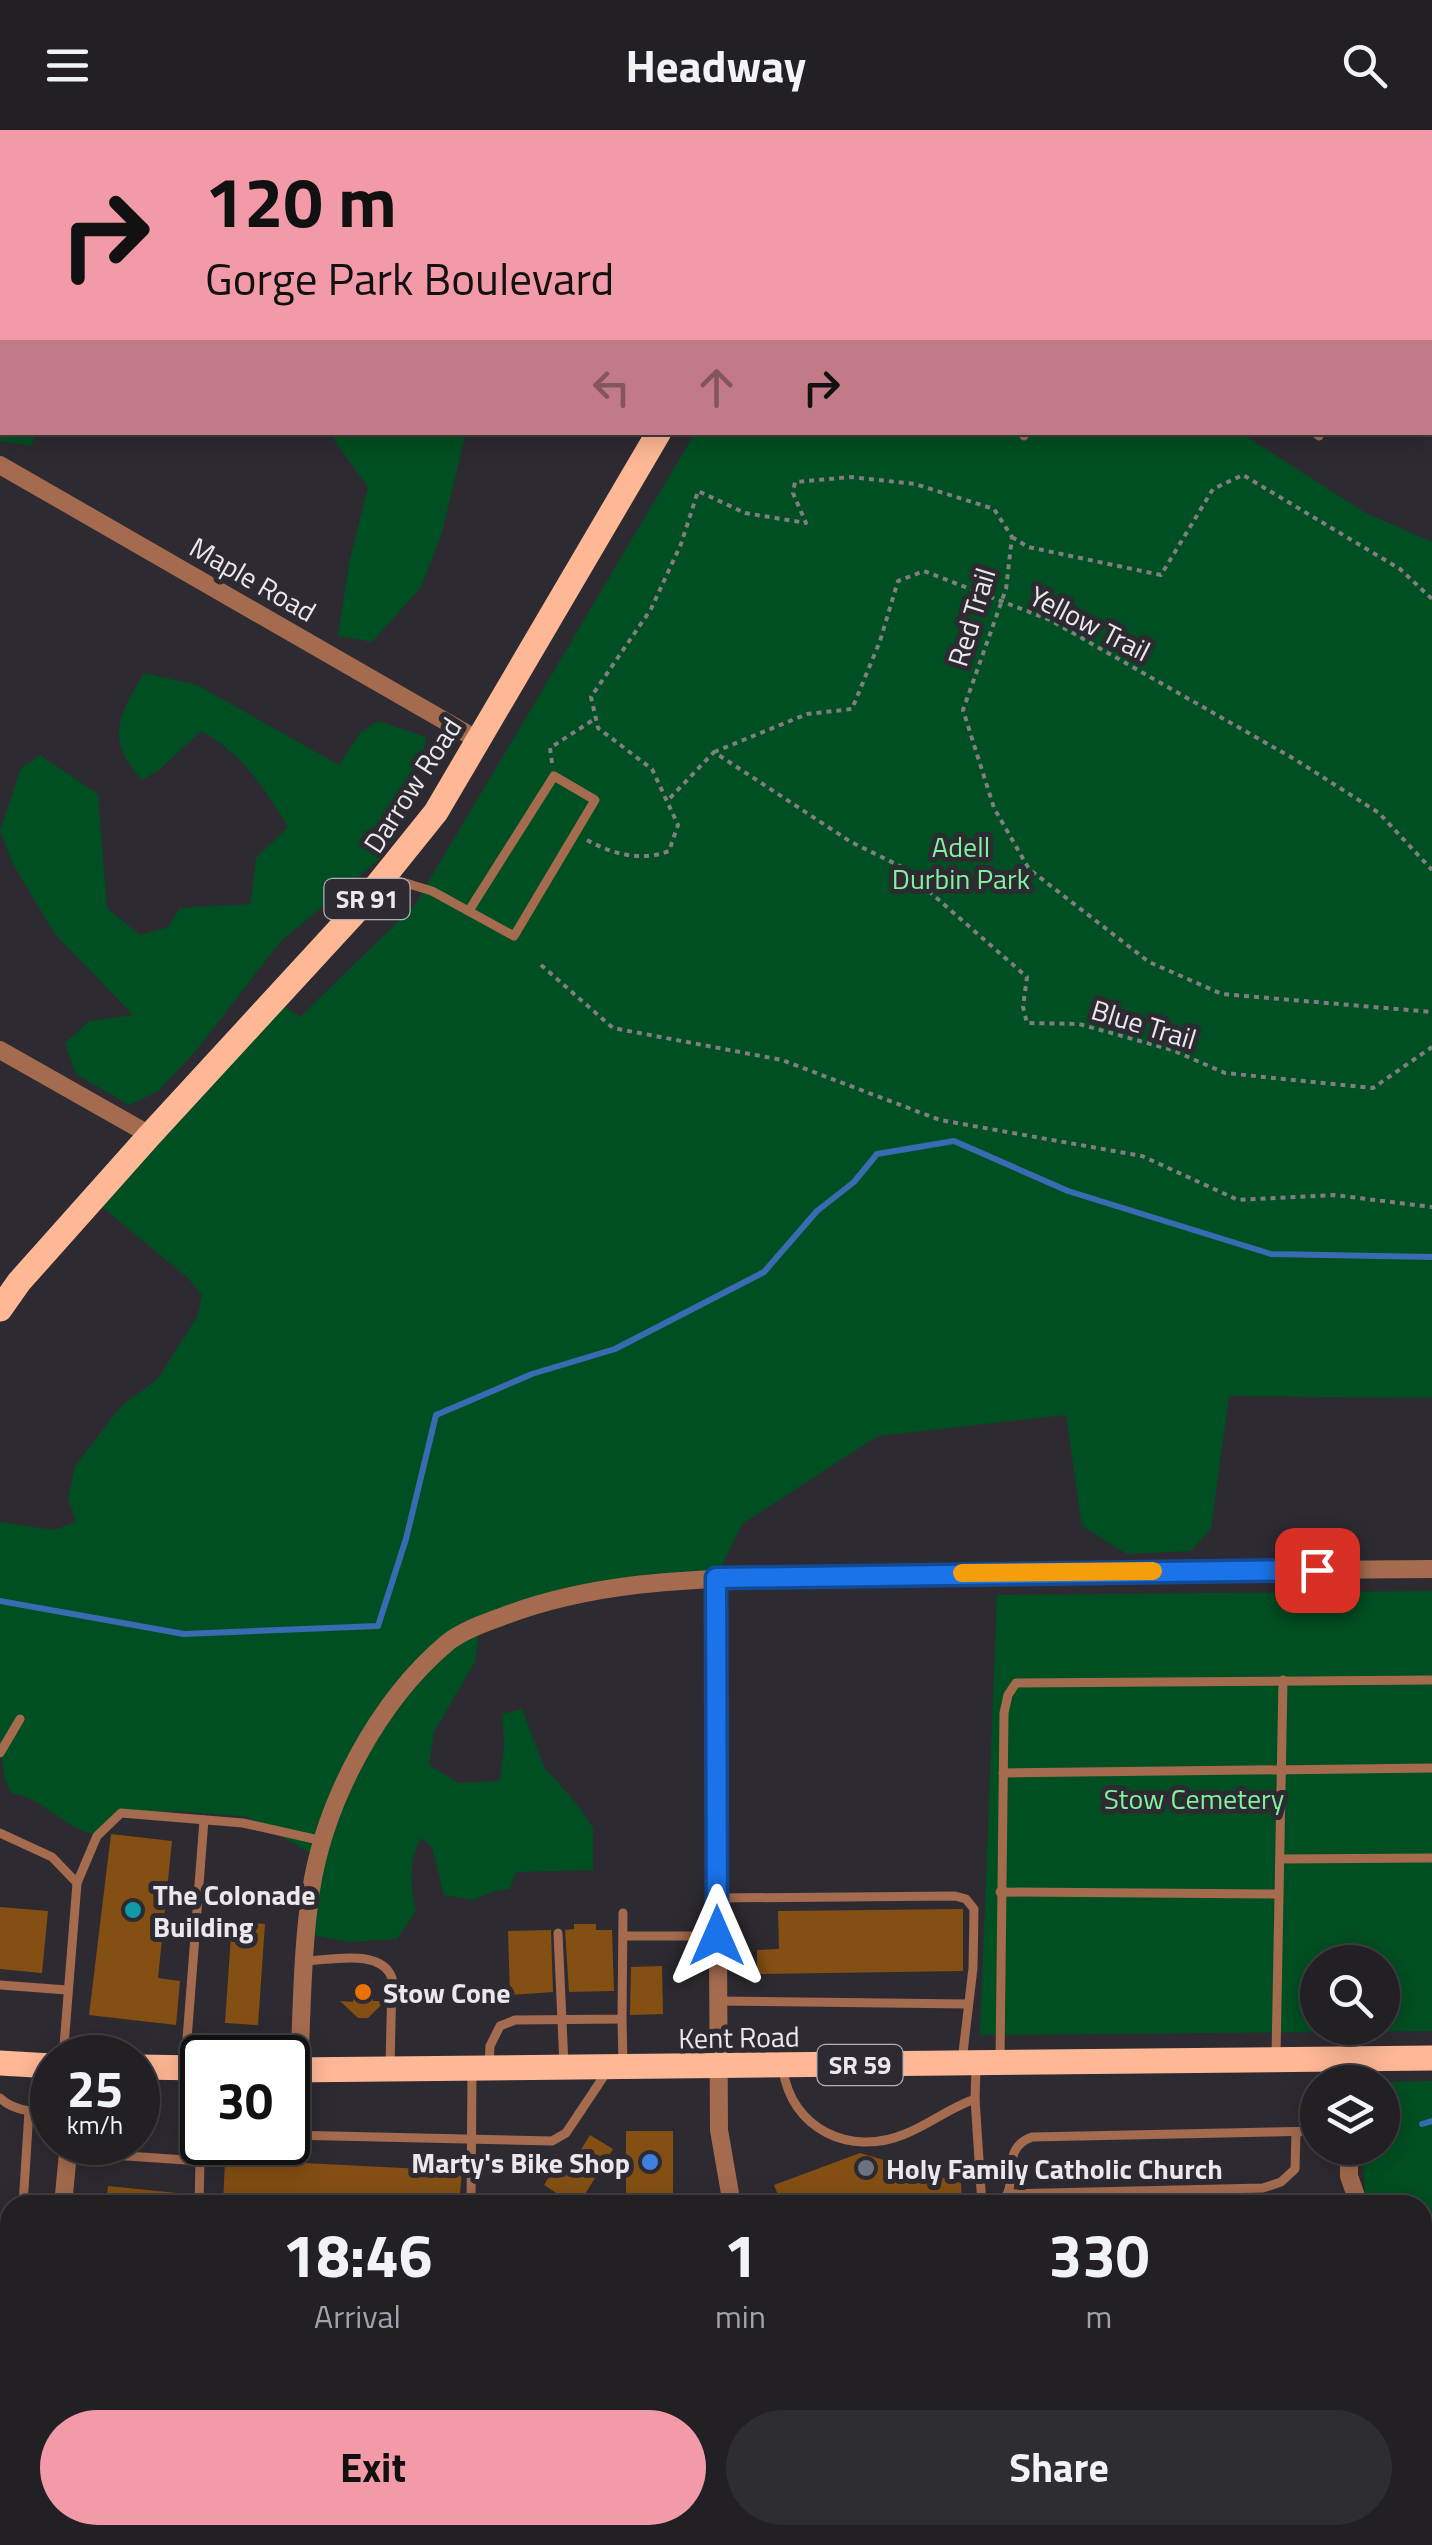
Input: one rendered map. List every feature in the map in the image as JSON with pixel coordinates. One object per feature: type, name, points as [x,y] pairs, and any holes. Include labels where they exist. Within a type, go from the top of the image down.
[{"type":"main road","name":"Darrow Road","points":[[0,1309],[19,1282],[150,1135],[386,877],[436,812],[657,435]]},
{"type":"main road","name":"Kent Road","points":[[1382,2065],[1432,2058]]},
{"type":"main road","name":"Kent Road","points":[[310,2070],[1276,2059],[1315,2065]]},
{"type":"main road","points":[[0,2064],[30,2065]]},
{"type":"street","name":"Maple Road","points":[[0,465],[478,740]]},
{"type":"street","points":[[0,1050],[150,1135]]},
{"type":"street","points":[[297,2035],[312,1888],[323,1840],[356,1760],[395,1696],[448,1642],[479,1625],[535,1606],[642,1584],[716,1578],[1432,1568]]},
{"type":"street","points":[[716,1578],[719,2130],[730,2195]]},
{"type":"street","points":[[64,2195],[67,2165]]},
{"type":"street","points":[[1349,2165],[1356,2195]]},
{"type":"lane","points":[[386,877],[432,891],[514,936],[596,800],[554,776],[470,909]]},
{"type":"lane","points":[[1276,2059],[1283,1680]]},
{"type":"lane","points":[[981,2195],[975,2100],[1000,1892],[1004,1713],[1016,1683],[1432,1680]]},
{"type":"lane","points":[[0,1753],[20,1719]]},
{"type":"lane","points":[[1003,1773],[1432,1768]]},
{"type":"lane","points":[[64,2035],[77,1883],[97,1836],[121,1812],[243,1823],[323,1840]]},
{"type":"lane","points":[[195,2035],[204,1820]]},
{"type":"lane","points":[[0,1832],[52,1857],[77,1883]]},
{"type":"lane","points":[[1280,1858],[1432,1858]]},
{"type":"lane","points":[[1000,1892],[1279,1894]]},
{"type":"lane","points":[[716,1898],[966,1899],[974,1909],[968,2004],[979,2063]]},
{"type":"lane","points":[[310,2136],[472,2141],[560,2138],[616,2068],[622,2018],[623,1913]]},
{"type":"lane","points":[[558,1934],[564,2068]]},
{"type":"lane","points":[[623,1936],[717,1936]]},
{"type":"lane","points":[[305,1960],[370,1959],[382,1962],[389,1970],[390,2070]]},
{"type":"lane","points":[[0,1986],[67,1990]]},
{"type":"lane","points":[[717,2001],[968,2004]]},
{"type":"lane","points":[[471,2195],[480,2069],[500,2026],[515,2020],[622,2018]]},
{"type":"lane","points":[[783,2066],[791,2099],[808,2122],[842,2141],[864,2143],[901,2136],[952,2107],[975,2100]]},
{"type":"lane","points":[[0,2098],[5,2104],[29,2112],[24,2195]]},
{"type":"lane","points":[[1296,2132],[1295,2169],[1280,2182],[1263,2188],[1008,2194],[1014,2152],[1018,2143],[1032,2137],[1300,2132]]},
{"type":"lane","points":[[198,2195],[200,2165]]},
{"type":"path","name":"Yellow Trail","points":[[1012,537],[1028,546],[1161,575],[1213,489],[1243,474],[1400,569],[1432,598]]},
{"type":"path","name":"Red Trail","points":[[596,718],[591,697],[652,609],[681,544],[698,491],[745,513],[806,523],[793,493],[795,482],[851,477],[915,484],[994,508],[1012,537],[1002,601],[963,710],[994,808],[1029,868],[1150,962],[1222,994],[1432,1012]]},
{"type":"path","name":"Yellow Trail","points":[[714,752],[806,714],[852,709],[880,641],[898,581],[924,571],[1050,620],[1296,760],[1379,813],[1432,870]]},
{"type":"path","points":[[550,748],[596,718],[598,728],[652,769],[678,825],[669,851],[653,858],[606,851],[575,834]]},
{"type":"path","points":[[669,799],[714,752]]},
{"type":"path","name":"Blue Trail","points":[[714,752],[851,842],[900,866],[970,924],[1027,977],[1023,1007],[1028,1022],[1079,1024],[1172,1050],[1224,1073],[1373,1088],[1432,1047]]},
{"type":"path","points":[[541,965],[613,1028],[782,1060],[940,1120],[1142,1156],[1238,1200],[1334,1196],[1432,1207]]},
{"type":"green space","points":[[0,435],[36,435],[31,446],[0,441]]},
{"type":"green space","points":[[330,435],[466,435],[441,536],[421,587],[372,642],[338,636],[349,563],[368,487]]},
{"type":"green space","name":"Adell Durbin Park","points":[[694,435],[1244,435],[1364,512],[1432,542],[1432,1398],[1229,1396],[1211,1529],[1191,1551],[1127,1554],[1082,1526],[1066,1415],[878,1436],[742,1524],[716,1578],[684,1579],[480,1625],[475,1662],[434,1732],[429,1765],[459,1783],[500,1781],[502,1714],[522,1709],[544,1767],[593,1828],[593,1870],[516,1872],[510,1889],[473,1900],[444,1895],[432,1847],[421,1838],[411,1874],[416,1911],[397,1939],[349,1942],[307,1934],[317,1857],[248,1817],[175,1811],[116,1819],[97,1835],[74,1827],[34,1801],[11,1793],[4,1777],[0,1743],[0,1522],[54,1530],[76,1522],[68,1499],[75,1466],[122,1405],[157,1380],[197,1317],[202,1295],[188,1278],[103,1208],[95,1197],[274,999],[300,1017],[414,906]]},
{"type":"green space","points":[[144,673],[197,685],[339,765],[360,733],[378,721],[426,737],[408,816],[383,856],[280,942],[194,1053],[157,1092],[129,1105],[76,1074],[65,1043],[90,1021],[133,1015],[55,934],[13,864],[0,831],[21,768],[40,755],[98,794],[107,908],[140,935],[168,927],[180,908],[250,904],[256,858],[288,827],[240,761],[201,731],[160,769],[142,780],[123,752],[119,727]]},
{"type":"green space","name":"Stow Cemetery","points":[[1432,1591],[1432,2031],[1400,2031],[1400,1945],[1300,1945],[1300,2032],[980,2035],[997,1595]]},
{"type":"green space","points":[[1432,2081],[1432,2195],[1365,2193],[1363,2165],[1400,2165],[1400,2082]]},
{"type":"building","name":"The Colonade Building","points":[[111,1834],[172,1841],[158,1978],[180,1981],[176,2025],[89,2015]]},
{"type":"building","points":[[0,1907],[48,1911],[42,1973],[0,1969]]},
{"type":"building","points":[[963,1909],[963,1971],[757,1974],[757,1950],[779,1949],[778,1911]]},
{"type":"building","points":[[232,1921],[265,1924],[258,2025],[225,2023]]},
{"type":"building","points":[[574,1924],[596,1924],[596,1930],[612,1930],[614,1991],[569,1992],[565,1930],[574,1929]]},
{"type":"building","points":[[551,1930],[553,1992],[510,1995],[508,1931]]},
{"type":"building","points":[[662,1966],[663,2014],[630,2015],[631,1967]]},
{"type":"building","name":"Stow Cone","points":[[372,1983],[373,2001],[383,2003],[368,2018],[358,2018],[340,2001],[353,2002],[353,1984]]},
{"type":"building","name":"Marty's Bike Shop","points":[[626,2131],[673,2131],[673,2195],[626,2195]]},
{"type":"building","points":[[590,2135],[613,2149],[584,2195],[559,2195],[544,2185],[558,2162],[569,2169]]},
{"type":"building","name":"Holy Family Catholic Church","points":[[860,2153],[961,2183],[962,2195],[778,2195],[774,2185]]},
{"type":"building","points":[[310,2163],[462,2171],[460,2195],[223,2195],[225,2165]]},
{"type":"building","points":[[108,2186],[187,2194],[187,2195],[107,2195]]},
{"type":"waterway","points":[[0,1601],[184,1634],[378,1626],[406,1539],[436,1415],[532,1374],[615,1349],[764,1272],[817,1211],[854,1182],[877,1154],[954,1141],[1068,1191],[1271,1254],[1432,1257]]},
{"type":"waterway","points":[[1422,2124],[1432,2121]]},
{"type":"slow traffic","points":[[962,1573],[1153,1571]]},
{"type":"place","name":"The Colonade Building","points":[[133,1910]]},
{"type":"place","name":"Stow Cone","points":[[363,1992]]},
{"type":"place","name":"Marty's Bike Shop","points":[[650,2162]]},
{"type":"place","name":"Holy Family Catholic Church","points":[[866,2168]]},
{"type":"route","points":[[717,1936],[716,1578],[1317,1570]]}]
